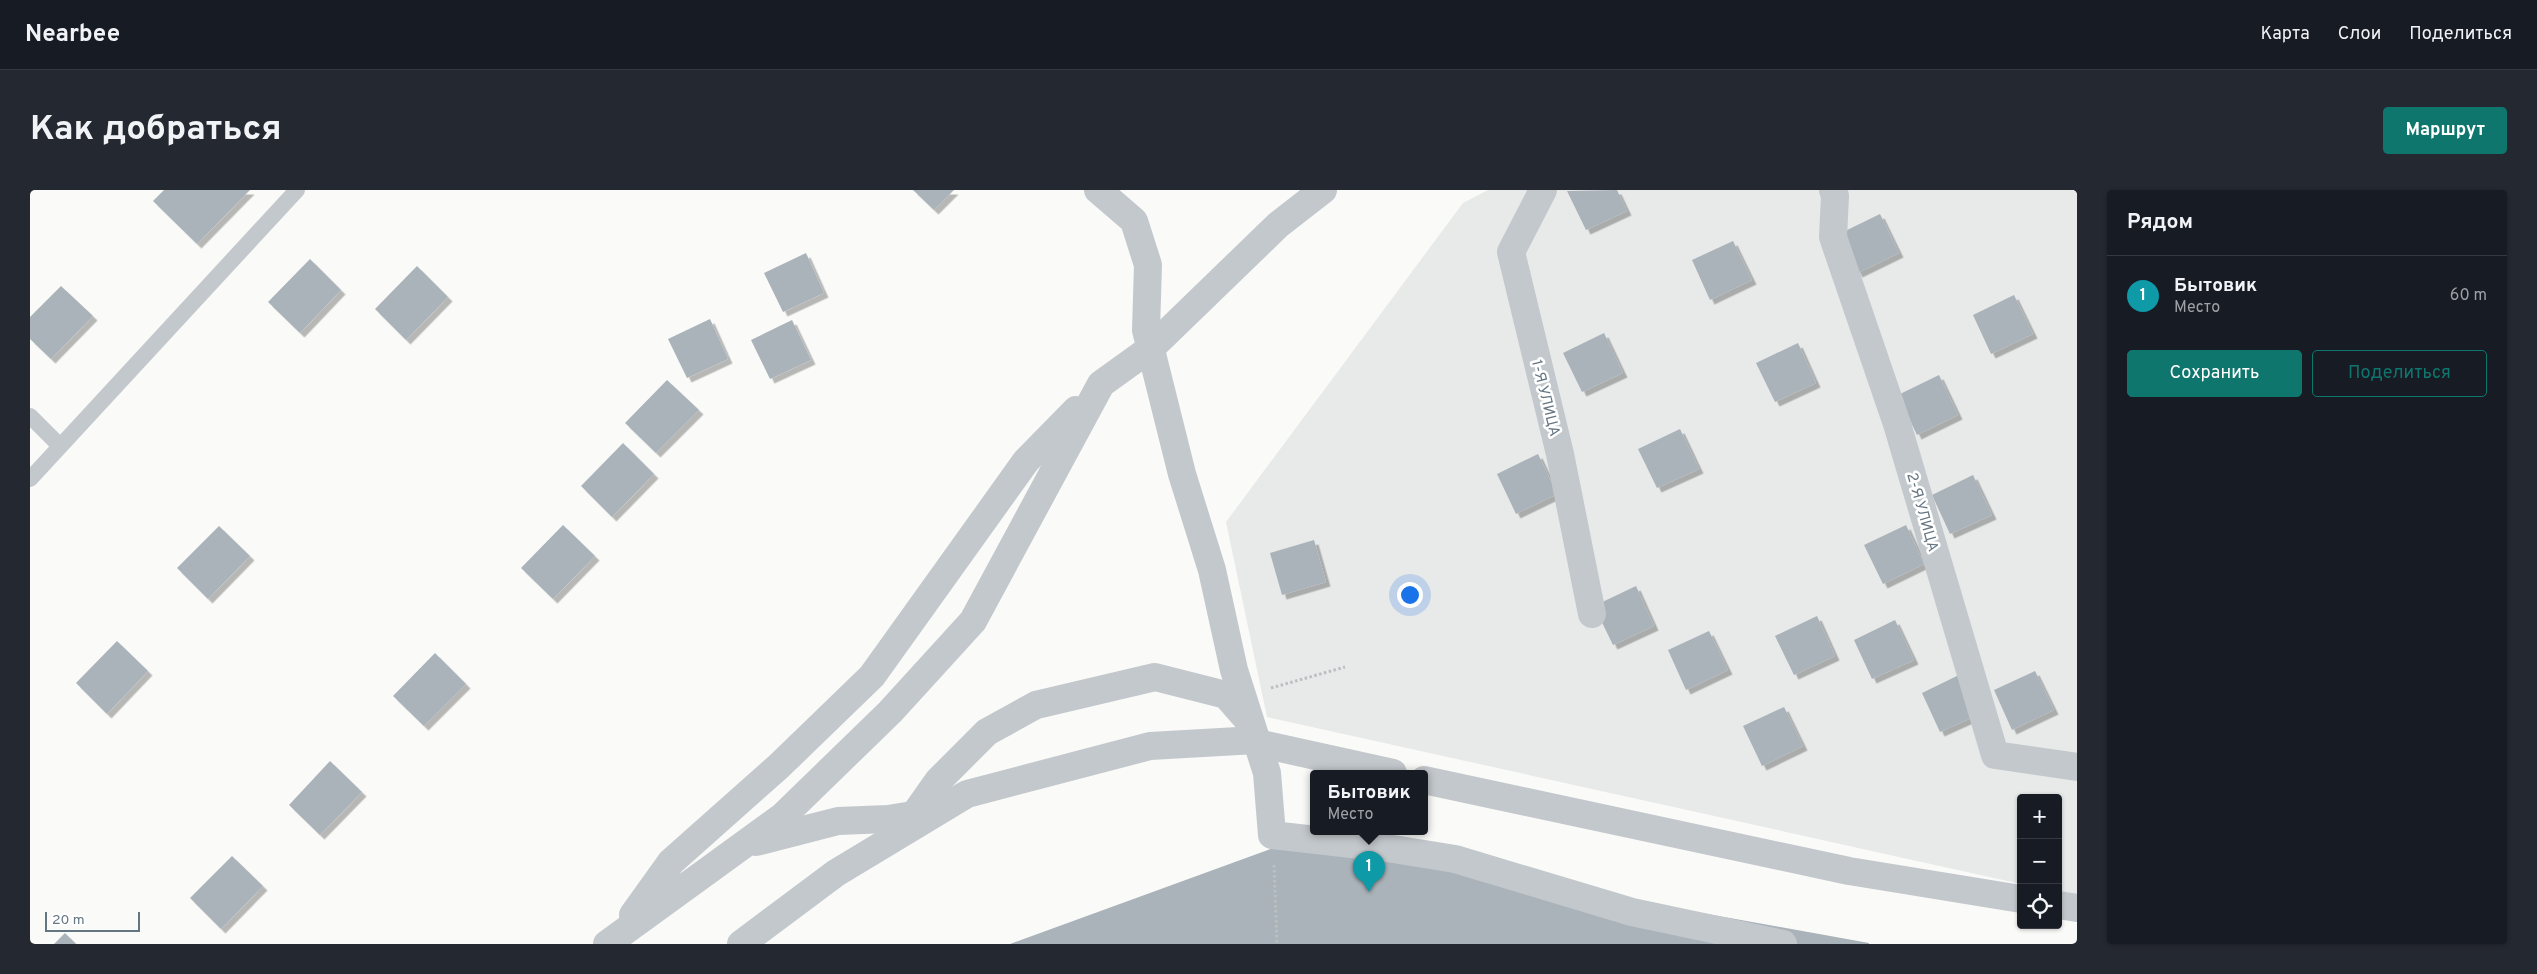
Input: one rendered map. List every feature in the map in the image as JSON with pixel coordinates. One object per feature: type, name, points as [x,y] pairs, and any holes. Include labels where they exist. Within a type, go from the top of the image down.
[{"type":"street","points":[[1098,190],[1134,221],[1148,265],[1146,330],[1182,474],[1212,570],[1234,670],[1267,774],[1272,835],[1387,848],[1455,859],[1632,912],[1783,944]]},
{"type":"street","points":[[612,940],[671,862],[779,766],[872,676],[1026,461],[1101,384],[1151,348],[1278,225],[1323,190]]},
{"type":"street","name":"1-Я УЛИЦА","points":[[1543,190],[1511,252],[1560,454],[1592,614]]},
{"type":"street","name":"2-Я УЛИЦА","points":[[1833,190],[1835,196],[1833,237],[1897,424],[1994,755],[2077,767]]},
{"type":"street","points":[[612,940],[782,816],[890,712],[973,621],[1101,384]]},
{"type":"street","points":[[926,813],[938,781],[987,732],[1036,705],[1155,678],[1226,695],[1254,735]]},
{"type":"street","points":[[741,944],[836,873],[926,813],[967,794],[1150,746],[1254,735],[1383,770]]},
{"type":"street","points":[[1428,781],[1849,871],[2017,898]]},
{"type":"street","points":[[742,846],[838,821],[888,818],[926,813]]},
{"type":"street","points":[[2062,906],[2077,908]]},
{"type":"lane","points":[[30,478],[297,190]]},
{"type":"lane","points":[[30,416],[60,446]]},
{"type":"path","points":[[1242,696],[1345,667]]},
{"type":"path","points":[[1272,835],[1277,944]]},
{"type":"shaded area","points":[[1488,190],[2077,190],[2077,896],[2062,893],[2062,794],[2017,794],[2017,883],[1267,717],[1226,522],[1463,203]]},
{"type":"building","points":[[164,190],[250,190],[197,244],[153,201]]},
{"type":"building","points":[[913,190],[954,190],[934,210]]},
{"type":"building","points":[[1617,190],[1627,211],[1586,230],[1567,191]]},
{"type":"building","points":[[1880,214],[1899,253],[1858,273],[1839,234]]},
{"type":"building","points":[[1733,241],[1752,280],[1710,300],[1692,260]]},
{"type":"building","points":[[806,253],[824,293],[783,312],[764,273]]},
{"type":"building","points":[[310,259],[341,290],[300,333],[268,302]]},
{"type":"building","points":[[417,266],[448,297],[406,340],[375,309]]},
{"type":"building","points":[[61,286],[93,316],[51,359],[30,339],[30,317]]},
{"type":"building","points":[[2014,295],[2033,334],[1991,354],[1973,315]]},
{"type":"building","points":[[710,319],[728,359],[687,378],[668,339]]},
{"type":"building","points":[[792,320],[811,360],[770,379],[751,340]]},
{"type":"building","points":[[1604,333],[1623,373],[1582,392],[1563,353]]},
{"type":"building","points":[[1798,343],[1816,383],[1775,402],[1756,363]]},
{"type":"building","points":[[1939,375],[1958,415],[1917,435],[1898,395]]},
{"type":"building","points":[[667,380],[699,410],[656,453],[625,423]]},
{"type":"building","points":[[1680,429],[1699,469],[1657,488],[1638,449]]},
{"type":"building","points":[[623,443],[654,474],[612,517],[581,486]]},
{"type":"building","points":[[1538,454],[1557,494],[1516,514],[1497,474]]},
{"type":"building","points":[[1973,475],[1992,515],[1950,534],[1932,495]]},
{"type":"building","points":[[563,525],[595,556],[553,599],[521,568]]},
{"type":"building","points":[[1906,525],[1924,564],[1883,584],[1864,545]]},
{"type":"building","points":[[219,526],[250,556],[208,599],[177,568]]},
{"type":"building","points":[[1314,540],[1326,582],[1282,595],[1270,553]]},
{"type":"building","points":[[1636,586],[1654,626],[1613,645],[1594,606]]},
{"type":"building","points":[[1817,616],[1835,656],[1794,675],[1775,636]]},
{"type":"building","points":[[1895,620],[1914,660],[1872,679],[1854,640]]},
{"type":"building","points":[[1709,631],[1728,670],[1686,690],[1668,650]]},
{"type":"building","points":[[117,641],[148,671],[107,714],[76,683]]},
{"type":"building","points":[[435,653],[466,684],[424,726],[393,696]]},
{"type":"building","points":[[2035,671],[2054,710],[2012,730],[1994,690]]},
{"type":"building","points":[[1963,673],[1982,713],[1940,732],[1922,693]]},
{"type":"building","points":[[1784,707],[1803,746],[1762,766],[1743,726]]},
{"type":"building","points":[[330,761],[362,792],[320,835],[289,805]]},
{"type":"building","points":[[1295,840],[1869,943],[1869,944],[1010,944]]},
{"type":"building","points":[[232,856],[263,886],[221,929],[190,898]]},
{"type":"building","points":[[65,933],[76,944],[54,944]]},
{"type":"place","name":"Бытовик","points":[[1369,892]]}]
